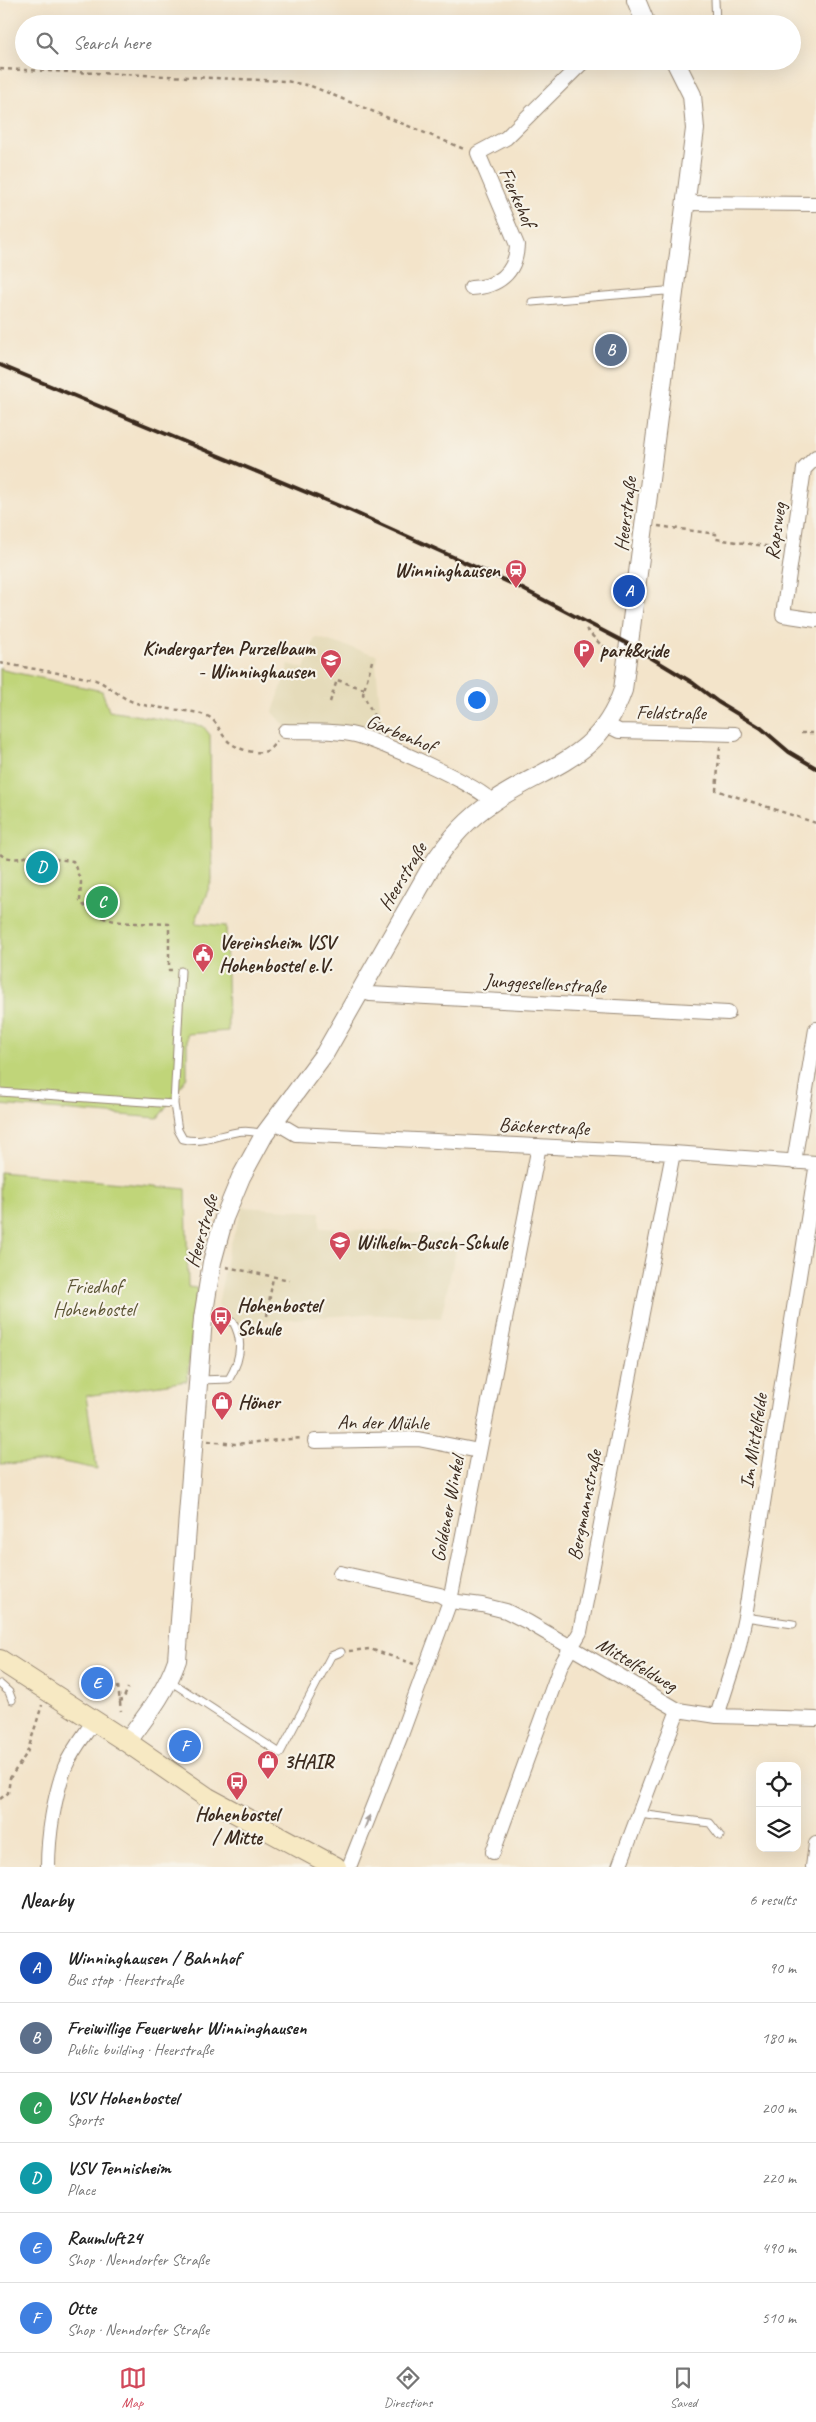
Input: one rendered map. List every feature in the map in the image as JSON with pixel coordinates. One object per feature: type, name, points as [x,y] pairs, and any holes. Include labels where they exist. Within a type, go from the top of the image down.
[{"type":"main road","points":[[0,1660],[127,1742],[208,1798],[338,1867]]},
{"type":"street","points":[[636,0],[639,15]]},
{"type":"street","points":[[478,153],[506,138],[575,70]]},
{"type":"street","name":"Heerstraße","points":[[127,1742],[157,1703],[170,1680],[177,1660],[181,1633],[197,1379],[203,1318],[212,1262],[224,1218],[241,1177],[269,1128],[325,1053],[432,864],[448,841],[468,820],[492,802],[572,757],[594,740],[607,725],[616,709],[623,690],[685,204],[695,111],[686,78],[681,70]]},
{"type":"street","name":"Fierkehof","points":[[471,288],[487,287],[507,274],[517,260],[518,245],[478,153]]},
{"type":"street","points":[[685,204],[816,204]]},
{"type":"street","name":"Rapsweg","points":[[816,456],[804,468],[783,616],[816,620]]},
{"type":"street","name":"Feldstraße","points":[[607,725],[619,731],[735,734]]},
{"type":"street","name":"Garbenhof","points":[[285,731],[355,735],[443,772],[487,795],[492,802]]},
{"type":"street","name":"Junggesellenstraße","points":[[360,990],[370,994],[728,1013]]},
{"type":"street","points":[[794,1162],[816,1028]]},
{"type":"street","name":"Bäckerstraße","points":[[269,1128],[296,1134],[673,1153],[816,1163]]},
{"type":"street","name":"Goldener Winkel","points":[[338,1867],[401,1735],[450,1601],[539,1146]]},
{"type":"street","name":"Bergmannstraße","points":[[493,1852],[562,1665],[580,1632],[673,1153]]},
{"type":"street","name":"Im Mittelfelde","points":[[717,1716],[738,1650],[745,1617],[816,1170]]},
{"type":"street","name":"An der Mühle","points":[[315,1441],[418,1439],[479,1451]]},
{"type":"street","name":"Mittelfeldweg","points":[[340,1573],[440,1596],[450,1601],[482,1605],[506,1611],[678,1710],[717,1716],[816,1719]]},
{"type":"street","points":[[619,1867],[678,1710]]},
{"type":"street","points":[[48,1867],[54,1818],[65,1767],[78,1743],[94,1721]]},
{"type":"street","points":[[813,1867],[816,1844]]},
{"type":"lane","points":[[715,0],[716,15]]},
{"type":"lane","points":[[532,302],[665,291],[674,292]]},
{"type":"lane","points":[[181,971],[174,1104],[178,1130],[183,1139],[194,1142],[231,1132],[269,1128]]},
{"type":"lane","points":[[0,1092],[174,1104]]},
{"type":"lane","points":[[197,1379],[229,1379],[238,1365],[240,1334],[232,1322],[203,1318]]},
{"type":"lane","points":[[745,1617],[793,1624]]},
{"type":"lane","points":[[170,1680],[280,1753],[331,1656],[341,1652]]},
{"type":"lane","points":[[0,1684],[9,1692],[12,1700]]},
{"type":"lane","points":[[639,1814],[710,1823],[720,1836]]},
{"type":"path","points":[[0,69],[15,70]]},
{"type":"path","points":[[24,70],[286,81],[312,86],[447,144],[478,153]]},
{"type":"path","points":[[656,526],[716,534],[716,539],[792,550]]},
{"type":"path","points":[[586,629],[601,644],[617,652]]},
{"type":"path","points":[[372,661],[364,689],[364,700],[376,720],[379,745]]},
{"type":"path","points":[[0,663],[93,679],[105,683],[131,701],[164,709],[206,715],[216,723],[227,741],[244,750],[261,752],[269,750],[285,731]]},
{"type":"path","points":[[330,702],[337,680],[364,689]]},
{"type":"path","points":[[721,733],[716,790],[816,823]]},
{"type":"path","points":[[801,733],[816,733]]},
{"type":"path","points":[[0,854],[3,857],[24,858],[27,856],[73,861],[81,882],[80,900],[95,916],[107,919],[169,924],[169,970],[181,971]]},
{"type":"path","points":[[222,1267],[290,1280]]},
{"type":"path","points":[[267,1316],[273,1277]]},
{"type":"path","points":[[202,1441],[235,1444],[300,1438],[315,1441]]},
{"type":"path","points":[[341,1652],[370,1649],[424,1668]]},
{"type":"path","points":[[118,1686],[121,1710]]},
{"type":"path","points":[[119,1701],[123,1700],[128,1688]]},
{"type":"path","points":[[0,1799],[8,1793],[11,1774],[27,1753],[41,1708]]},
{"type":"shaded area","name":"Kindergarten Purzelbaum - Winninghausen","points":[[315,637],[377,655],[376,665],[383,737],[286,727],[273,712],[289,664],[304,669]]},
{"type":"shaded area","name":"Wilhelm-Busch-Schule","points":[[243,1207],[320,1212],[320,1228],[459,1235],[441,1318],[364,1314],[236,1323],[218,1305],[228,1252]]},
{"type":"green space","points":[[0,667],[3,670],[102,691],[109,711],[203,726],[210,735],[212,880],[195,923],[226,926],[228,1031],[187,1034],[187,1077],[158,1118],[0,1105]]},
{"type":"green space","name":"Friedhof Hohenbostel","points":[[0,1172],[186,1189],[188,1287],[197,1288],[187,1381],[86,1396],[97,1469],[58,1461],[0,1464]]},
{"type":"railway","points":[[0,365],[349,510],[517,586],[630,645],[693,683],[718,702],[761,728],[789,752],[816,768]]},
{"type":"place","name":"Freiwillige Feuerwehr Winninghausen","points":[[611,350]]},
{"type":"place","name":"Winninghausen","points":[[516,589]]},
{"type":"place","name":"Winninghausen / Bahnhof","points":[[629,591]]},
{"type":"place","name":"park&ride","points":[[584,669]]},
{"type":"place","name":"Kindergarten Purzelbaum - Winninghausen","points":[[331,679]]},
{"type":"place","name":"VSV Tennisheim","points":[[42,867]]},
{"type":"place","name":"VSV Hohenbostel","points":[[102,902]]},
{"type":"place","name":"Vereinsheim VSV Hohenbostel e.V.","points":[[203,973]]},
{"type":"place","name":"Wilhelm-Busch-Schule","points":[[340,1261]]},
{"type":"place","name":"Hohenbostel Schule","points":[[221,1336]]},
{"type":"place","name":"Höner","points":[[222,1421]]},
{"type":"place","name":"Raumluft24","points":[[97,1683]]},
{"type":"place","name":"Otte","points":[[185,1746]]},
{"type":"place","name":"3HAIR","points":[[268,1780]]},
{"type":"place","name":"Hohenbostel / Mitte","points":[[237,1801]]}]
